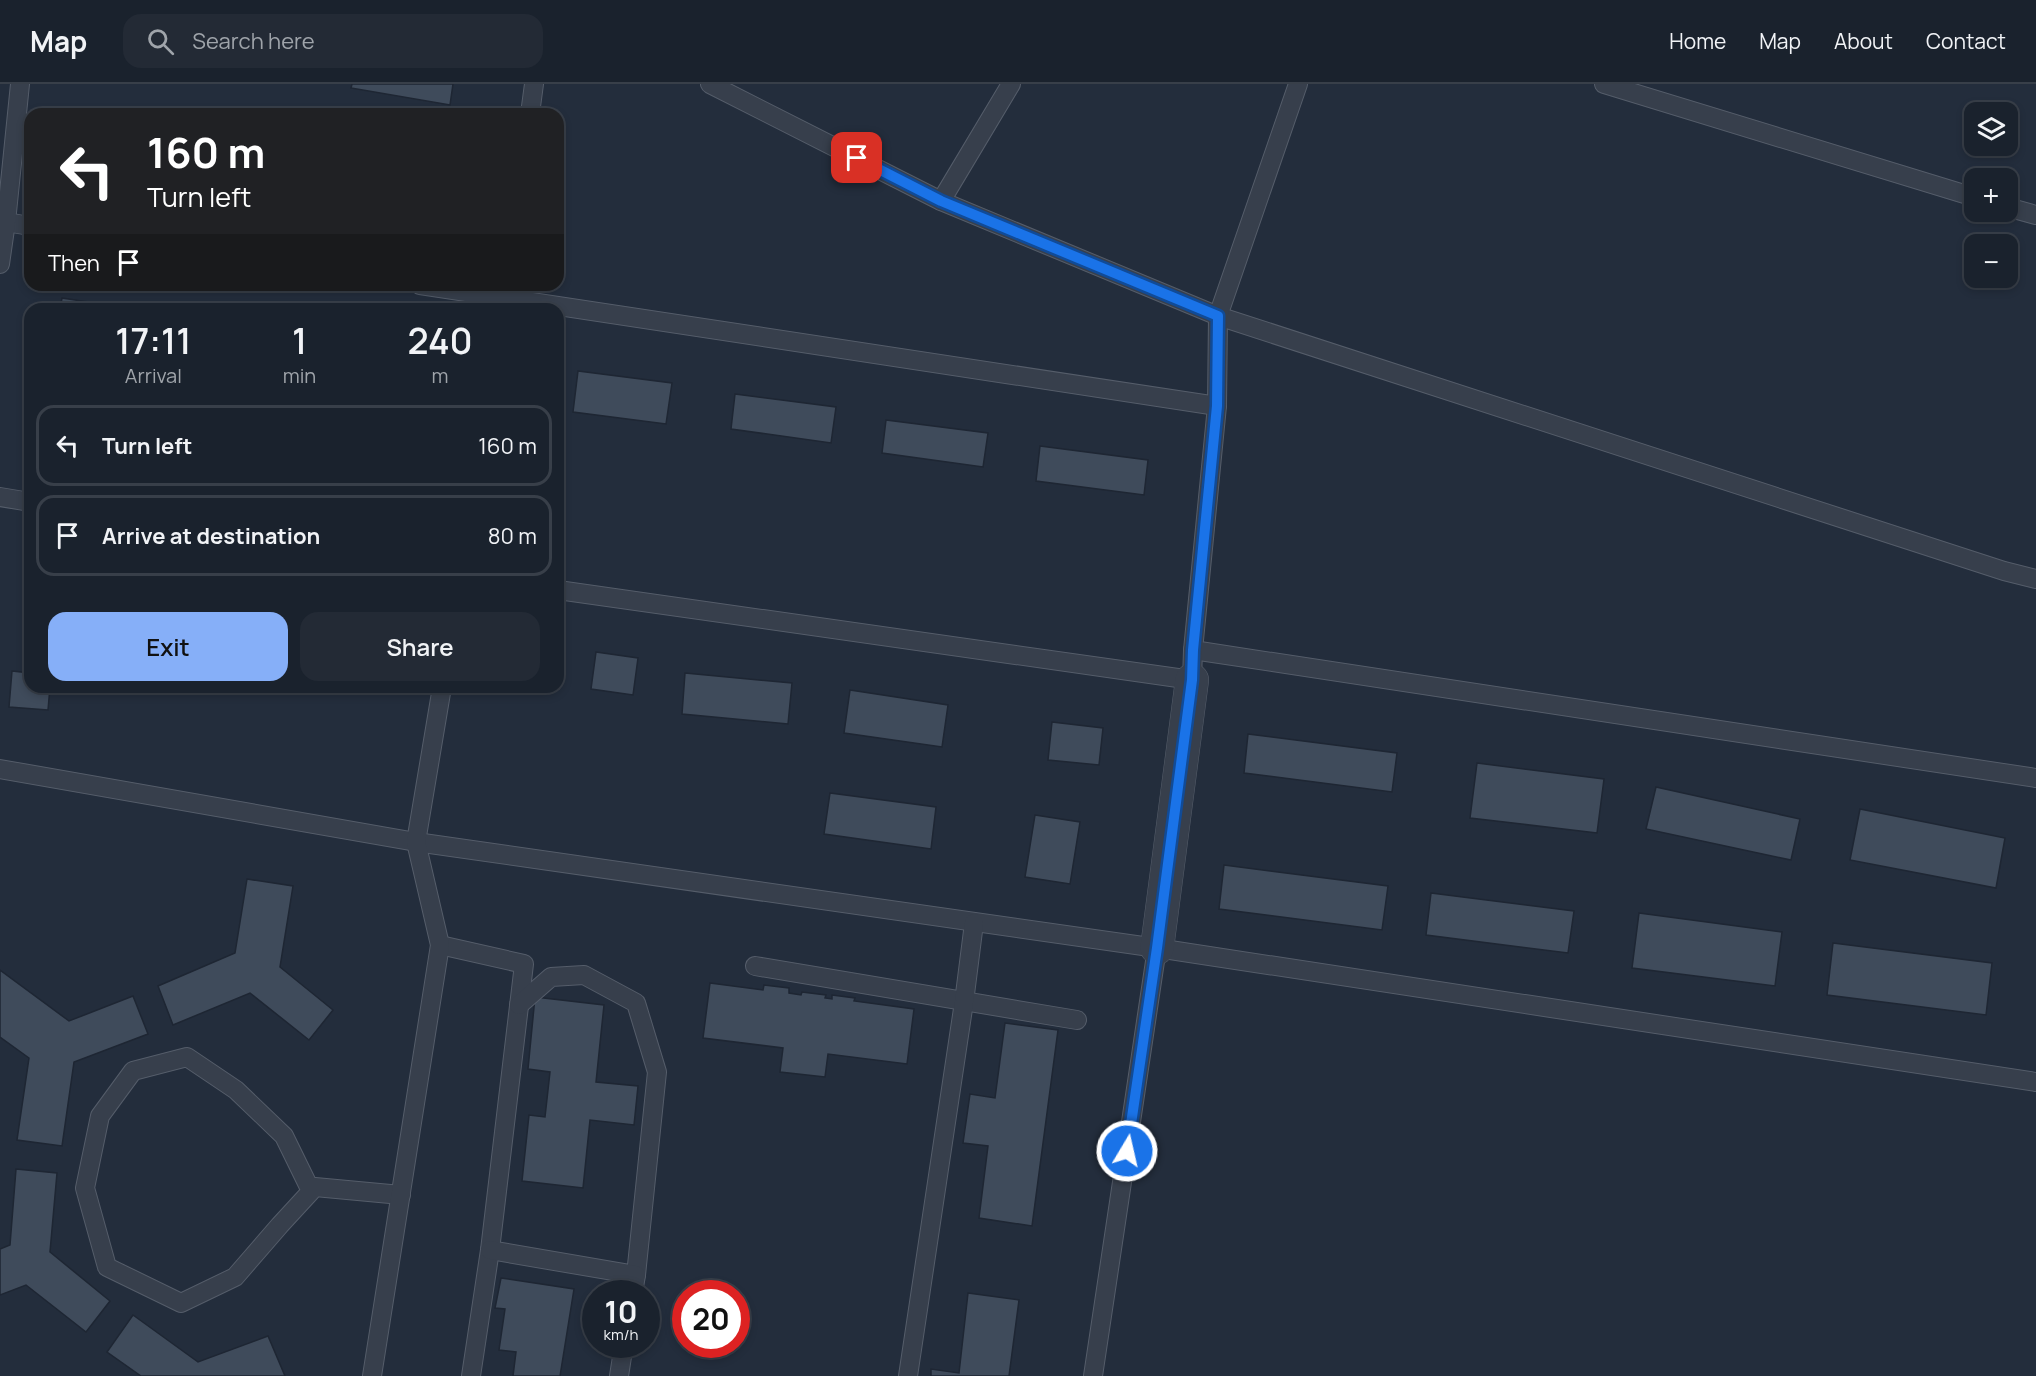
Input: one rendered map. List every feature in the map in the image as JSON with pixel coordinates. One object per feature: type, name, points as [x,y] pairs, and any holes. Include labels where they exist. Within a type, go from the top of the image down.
[{"type":"street","points":[[1157,948],[1193,665]]},
{"type":"lane","points":[[0,264],[20,84]]},
{"type":"lane","points":[[531,108],[534,84]]},
{"type":"lane","points":[[710,84],[941,201],[1218,316],[2036,579]]},
{"type":"lane","points":[[941,201],[1011,84]]},
{"type":"lane","points":[[1193,665],[1217,406],[1218,316],[1298,84]]},
{"type":"lane","points":[[1604,84],[1964,194]]},
{"type":"lane","points":[[2018,210],[2036,215]]},
{"type":"lane","points":[[6,222],[24,225]]},
{"type":"lane","points":[[461,291],[541,303]]},
{"type":"lane","points":[[564,307],[1217,406]]},
{"type":"lane","points":[[0,497],[24,501]]},
{"type":"lane","points":[[564,591],[1193,665],[2036,778]]},
{"type":"lane","points":[[372,1376],[441,945],[416,842],[441,693]]},
{"type":"lane","points":[[0,769],[416,842],[1157,948],[2036,1082]]},
{"type":"lane","points":[[908,1376],[974,923]]},
{"type":"lane","points":[[441,945],[524,964],[490,1250],[471,1376]]},
{"type":"lane","points":[[1093,1376],[1157,948]]},
{"type":"lane","points":[[755,966],[1077,1020]]},
{"type":"lane","points":[[519,1005],[551,977],[584,975],[636,1003],[657,1072],[634,1280]]},
{"type":"lane","points":[[315,1187],[236,1277],[181,1303],[107,1267],[84,1188],[100,1116],[133,1071],[187,1057],[236,1090],[284,1136],[309,1187],[315,1187],[401,1195]]},
{"type":"lane","points":[[490,1250],[617,1280]]},
{"type":"lane","points":[[619,1376],[622,1358]]},
{"type":"building","points":[[352,84],[453,84],[450,105],[351,88]]},
{"type":"building","points":[[62,298],[94,303],[61,303]]},
{"type":"building","points":[[578,371],[672,383],[666,424],[573,412]]},
{"type":"building","points":[[735,394],[836,407],[831,443],[731,429]]},
{"type":"building","points":[[886,420],[988,433],[983,467],[882,453]]},
{"type":"building","points":[[1040,446],[1148,460],[1144,495],[1036,481]]},
{"type":"building","points":[[596,652],[638,658],[633,695],[591,689]]},
{"type":"building","points":[[12,671],[24,672],[24,693],[49,693],[48,710],[9,707]]},
{"type":"building","points":[[685,673],[792,683],[788,724],[682,714]]},
{"type":"building","points":[[850,690],[948,705],[942,747],[844,733]]},
{"type":"building","points":[[1052,722],[1103,728],[1099,765],[1048,760]]},
{"type":"building","points":[[1248,734],[1397,753],[1392,792],[1244,773]]},
{"type":"building","points":[[1477,763],[1604,779],[1597,833],[1470,818]]},
{"type":"building","points":[[1656,787],[1800,819],[1791,860],[1646,829]]},
{"type":"building","points":[[830,793],[936,807],[931,849],[824,834]]},
{"type":"building","points":[[1860,809],[2005,838],[1996,888],[1850,860]]},
{"type":"building","points":[[1035,815],[1080,822],[1070,884],[1025,877]]},
{"type":"building","points":[[1224,865],[1388,886],[1382,930],[1219,909]]},
{"type":"building","points":[[247,879],[293,886],[280,967],[333,1010],[309,1040],[250,993],[173,1025],[158,986],[235,953]]},
{"type":"building","points":[[1431,893],[1574,911],[1568,953],[1426,935]]},
{"type":"building","points":[[1639,913],[1782,932],[1775,986],[1632,968]]},
{"type":"building","points":[[1833,943],[1992,963],[1986,1015],[1827,995]]},
{"type":"building","points":[[0,970],[69,1021],[133,996],[148,1034],[74,1062],[62,1146],[17,1140],[29,1058],[0,1037]]},
{"type":"building","points":[[710,983],[763,990],[764,985],[789,988],[789,993],[826,995],[825,998],[832,999],[832,995],[855,998],[854,1001],[914,1009],[907,1064],[828,1054],[825,1077],[780,1072],[783,1048],[703,1038]]},
{"type":"building","points":[[535,997],[604,1005],[596,1082],[638,1086],[634,1125],[590,1120],[583,1188],[522,1181],[529,1115],[545,1117],[550,1072],[528,1069]]},
{"type":"building","points":[[1005,1023],[1058,1030],[1032,1226],[979,1218],[988,1146],[963,1143],[970,1094],[995,1098]]},
{"type":"building","points":[[16,1169],[57,1173],[50,1252],[110,1301],[86,1332],[26,1285],[0,1295],[0,1249],[10,1245]]},
{"type":"building","points":[[501,1278],[574,1289],[560,1376],[513,1376],[516,1352],[499,1350],[505,1309],[495,1308]]},
{"type":"building","points":[[968,1293],[1019,1300],[1009,1376],[931,1376],[931,1369],[959,1373]]},
{"type":"building","points":[[133,1315],[198,1362],[268,1336],[285,1376],[141,1376],[107,1352]]},
{"type":"route","points":[[857,158],[941,201],[1218,316],[1217,406],[1192,680],[1157,948],[1127,1151]]}]
